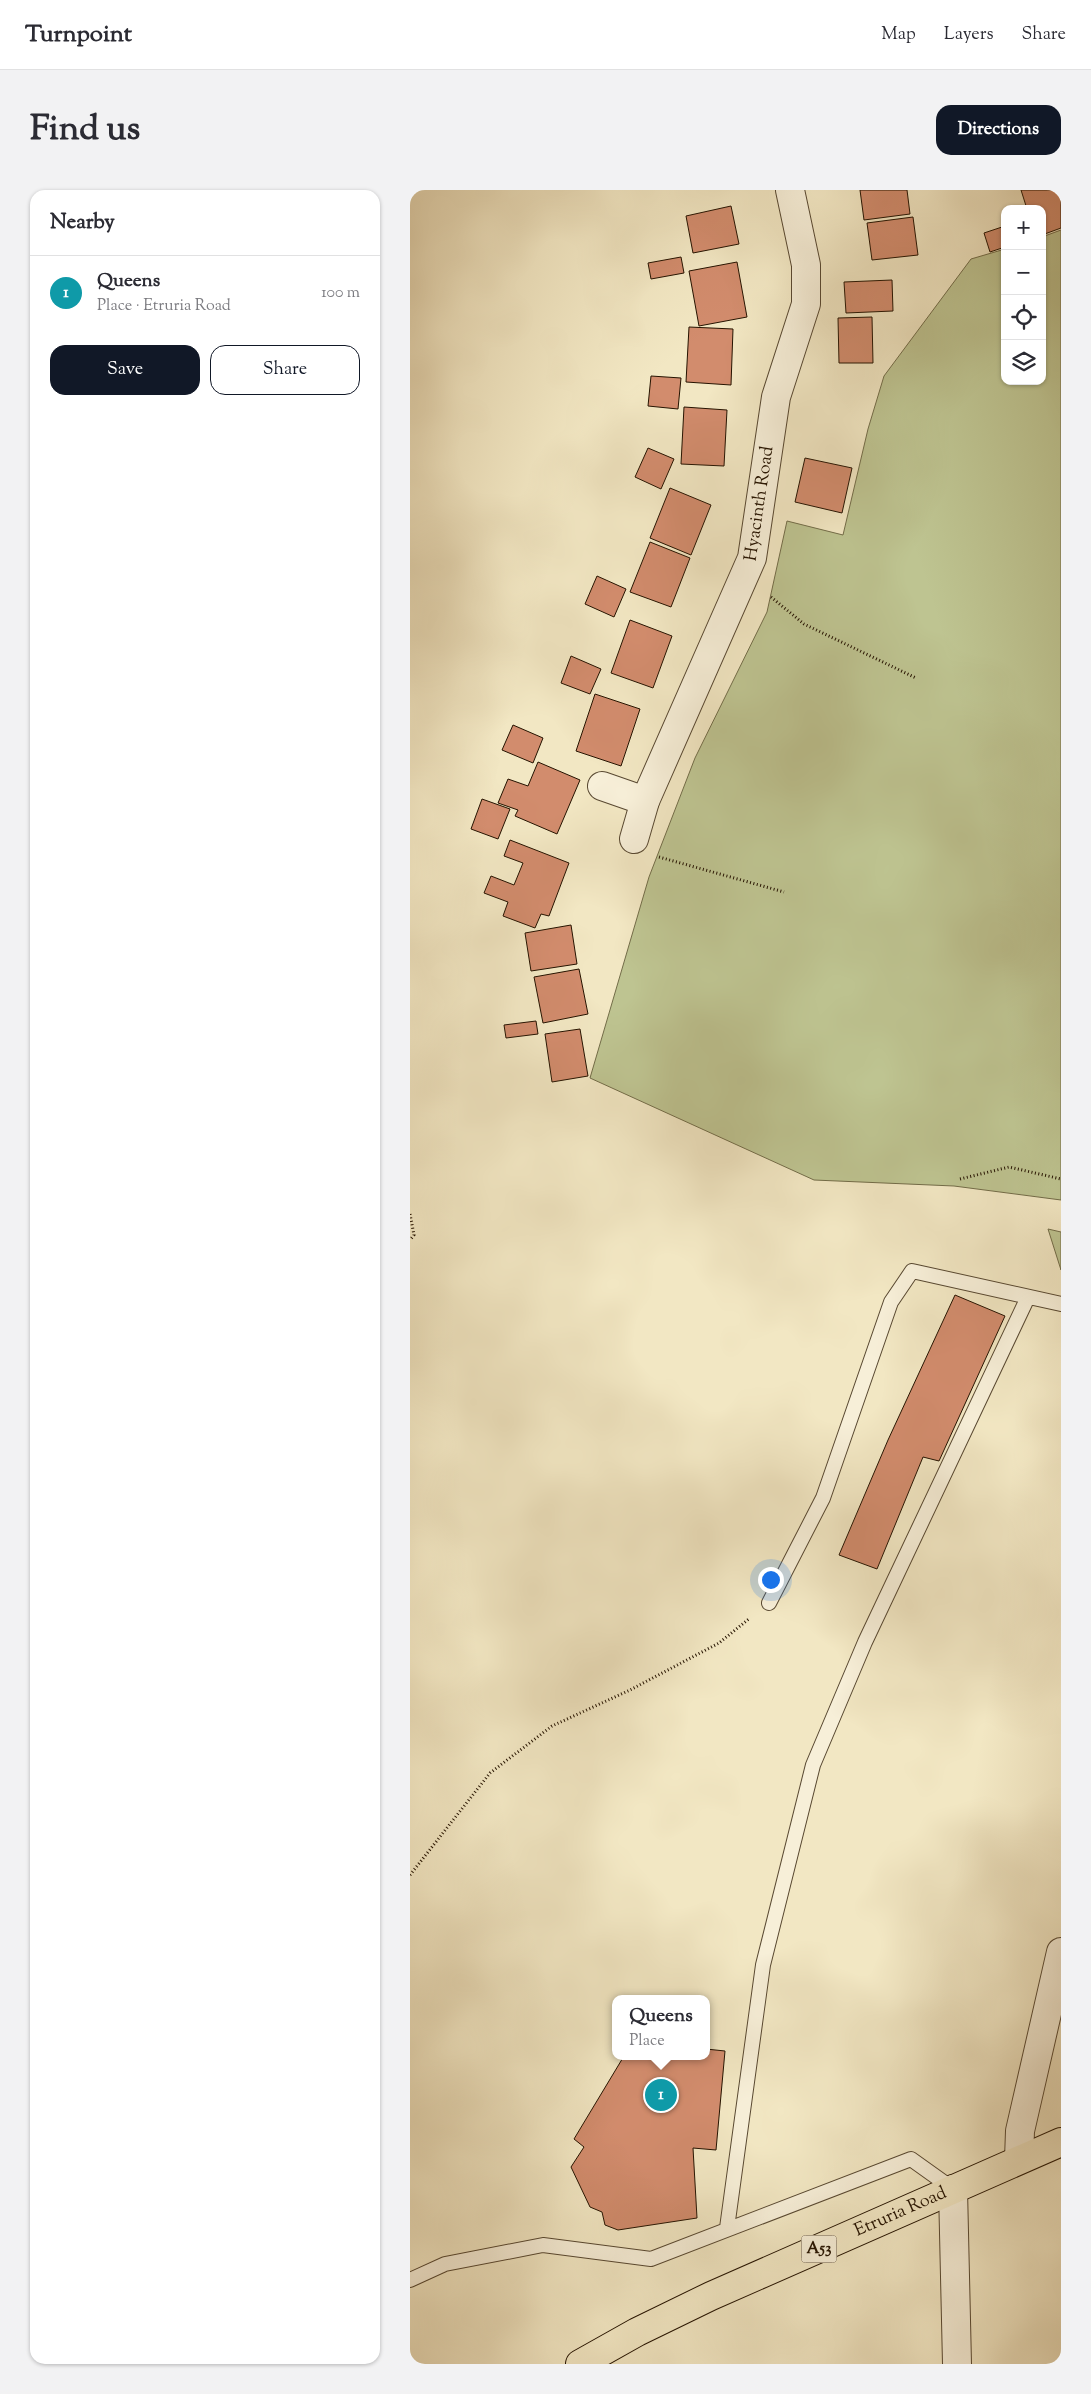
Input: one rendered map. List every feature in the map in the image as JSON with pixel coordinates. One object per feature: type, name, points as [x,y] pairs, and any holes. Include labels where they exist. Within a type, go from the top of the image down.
[{"type":"highway","name":"Etruria Road","points":[[580,2364],[637,2332],[711,2296],[1061,2142]]},
{"type":"street","name":"Hyacinth Road","points":[[634,840],[645,801],[752,558],[776,397],[806,304],[806,265],[790,190]]},
{"type":"street","points":[[602,786],[645,801]]},
{"type":"street","points":[[1019,2159],[1020,2131],[1061,1952]]},
{"type":"street","points":[[953,2189],[957,2364]]},
{"type":"lane","points":[[769,1603],[823,1498],[891,1302],[912,1271],[1061,1304]]},
{"type":"lane","points":[[727,2228],[763,1966],[813,1765],[865,1642],[1028,1297]]},
{"type":"lane","points":[[410,2280],[445,2264],[543,2245],[651,2259],[727,2228],[911,2160],[953,2189]]},
{"type":"path","points":[[744,576],[804,624],[916,678]]},
{"type":"path","points":[[634,840],[662,858],[784,892]]},
{"type":"path","points":[[960,1179],[1009,1167],[1061,1179]]},
{"type":"path","points":[[410,1214],[414,1235],[410,1240]]},
{"type":"path","points":[[410,1875],[490,1773],[529,1743],[552,1726],[630,1690],[719,1643],[769,1603]]},
{"type":"green space","points":[[1061,230],[1061,1200],[954,1186],[814,1180],[590,1078],[649,877],[695,758],[767,612],[787,521],[843,535],[868,429],[884,376],[971,259],[1001,250],[1001,385],[1046,385],[1046,236]]},
{"type":"green space","points":[[1048,1229],[1061,1232],[1061,1270]]},
{"type":"building","points":[[860,190],[907,190],[910,214],[864,220]]},
{"type":"building","points":[[1021,190],[1061,190],[1061,228],[1046,234],[1046,205],[1026,205]]},
{"type":"building","points":[[731,206],[739,244],[693,253],[686,216]]},
{"type":"building","points":[[913,217],[918,255],[872,260],[867,223]]},
{"type":"building","points":[[1001,227],[1001,248],[990,252],[984,233]]},
{"type":"building","points":[[681,257],[684,273],[651,279],[648,263]]},
{"type":"building","points":[[737,262],[747,317],[699,326],[689,271]]},
{"type":"building","points":[[892,280],[893,311],[846,313],[844,282]]},
{"type":"building","points":[[872,317],[873,363],[839,363],[838,318]]},
{"type":"building","points":[[689,327],[733,329],[731,385],[686,382]]},
{"type":"building","points":[[651,376],[681,378],[678,409],[648,406]]},
{"type":"building","points":[[684,407],[727,410],[724,466],[681,464]]},
{"type":"building","points":[[648,448],[674,459],[661,489],[635,477]]},
{"type":"building","points":[[805,458],[852,468],[842,513],[795,502]]},
{"type":"building","points":[[670,488],[711,505],[691,555],[650,538]]},
{"type":"building","points":[[650,542],[690,558],[671,607],[630,592]]},
{"type":"building","points":[[597,576],[626,589],[614,617],[585,604]]},
{"type":"building","points":[[630,620],[672,636],[653,688],[611,673]]},
{"type":"building","points":[[571,656],[601,669],[590,694],[561,683]]},
{"type":"building","points":[[595,694],[640,709],[621,766],[576,751]]},
{"type":"building","points":[[513,725],[543,738],[533,763],[502,750]]},
{"type":"building","points":[[538,762],[580,780],[557,834],[515,816],[518,810],[498,803],[508,779],[528,786]]},
{"type":"building","points":[[482,799],[510,809],[498,839],[471,829]]},
{"type":"building","points":[[510,840],[569,863],[549,916],[541,914],[535,928],[503,916],[508,902],[484,893],[491,876],[514,885],[523,863],[504,856]]},
{"type":"building","points":[[571,925],[577,964],[531,971],[525,933]]},
{"type":"building","points":[[579,969],[588,1014],[543,1023],[534,977]]},
{"type":"building","points":[[536,1021],[538,1034],[506,1038],[504,1025]]},
{"type":"building","points":[[580,1029],[588,1076],[552,1082],[545,1034]]},
{"type":"building","points":[[955,1295],[1005,1316],[939,1461],[923,1457],[877,1569],[839,1555],[888,1440]]},
{"type":"building","points":[[710,2049],[725,2051],[716,2150],[693,2148],[697,2218],[618,2230],[605,2225],[602,2212],[590,2207],[571,2167],[584,2147],[574,2139],[622,2060],[710,2060]]},
{"type":"place","name":"Queens","points":[[661,2095]]}]
